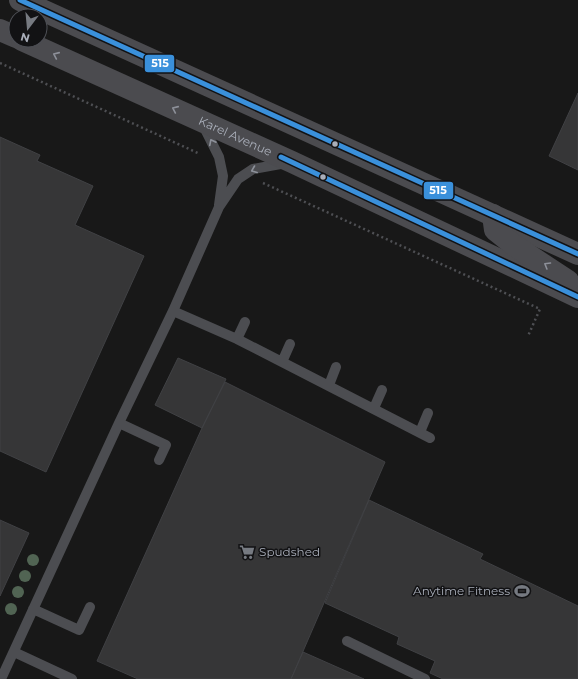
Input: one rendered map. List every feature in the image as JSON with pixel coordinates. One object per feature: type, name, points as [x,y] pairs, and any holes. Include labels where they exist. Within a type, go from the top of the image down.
[{"type":"main road","points":[[20,0],[578,254]]},
{"type":"main road","name":"Karel Avenue","points":[[40,48],[292,162],[578,297]]},
{"type":"main road","points":[[493,215],[496,230],[515,246],[553,269],[578,288]]},
{"type":"lane","points":[[201,121],[219,157],[224,176],[218,207]]},
{"type":"lane","points":[[1,679],[119,423],[173,311],[218,207],[238,179],[253,169],[292,162]]},
{"type":"lane","points":[[173,311],[237,339],[430,438]]},
{"type":"lane","points":[[237,339],[245,322]]},
{"type":"lane","points":[[282,362],[290,344]]},
{"type":"lane","points":[[329,385],[336,367]]},
{"type":"lane","points":[[374,408],[382,390]]},
{"type":"lane","points":[[420,432],[428,413]]},
{"type":"lane","points":[[119,423],[166,445],[159,460]]},
{"type":"lane","points":[[33,609],[79,630],[90,607]]},
{"type":"lane","points":[[347,641],[425,679]]},
{"type":"lane","points":[[14,652],[72,679]]},
{"type":"path","points":[[0,63],[221,164]]},
{"type":"path","points":[[245,175],[540,309],[528,336]]},
{"type":"building","points":[[578,93],[578,170],[549,156]]},
{"type":"building","points":[[0,137],[40,155],[37,161],[93,186],[75,225],[144,256],[46,472],[0,451]]},
{"type":"building","points":[[178,358],[226,379],[202,428],[155,405]]},
{"type":"building","name":"Spudshed","points":[[225,382],[385,462],[291,679],[138,679],[97,661],[202,428]]},
{"type":"building","points":[[369,500],[483,554],[480,559],[578,606],[578,679],[443,679],[430,673],[435,661],[397,644],[399,637],[325,603]]},
{"type":"building","points":[[0,520],[29,533],[0,596]]},
{"type":"building","points":[[303,652],[364,679],[291,679]]},
{"type":"transit line","name":"515","points":[[20,0],[578,254]]},
{"type":"transit line","name":"515","points":[[281,157],[578,297]]},
{"type":"place","name":"Spudshed","points":[[247,552]]},
{"type":"place","name":"Anytime Fitness","points":[[522,591]]}]
